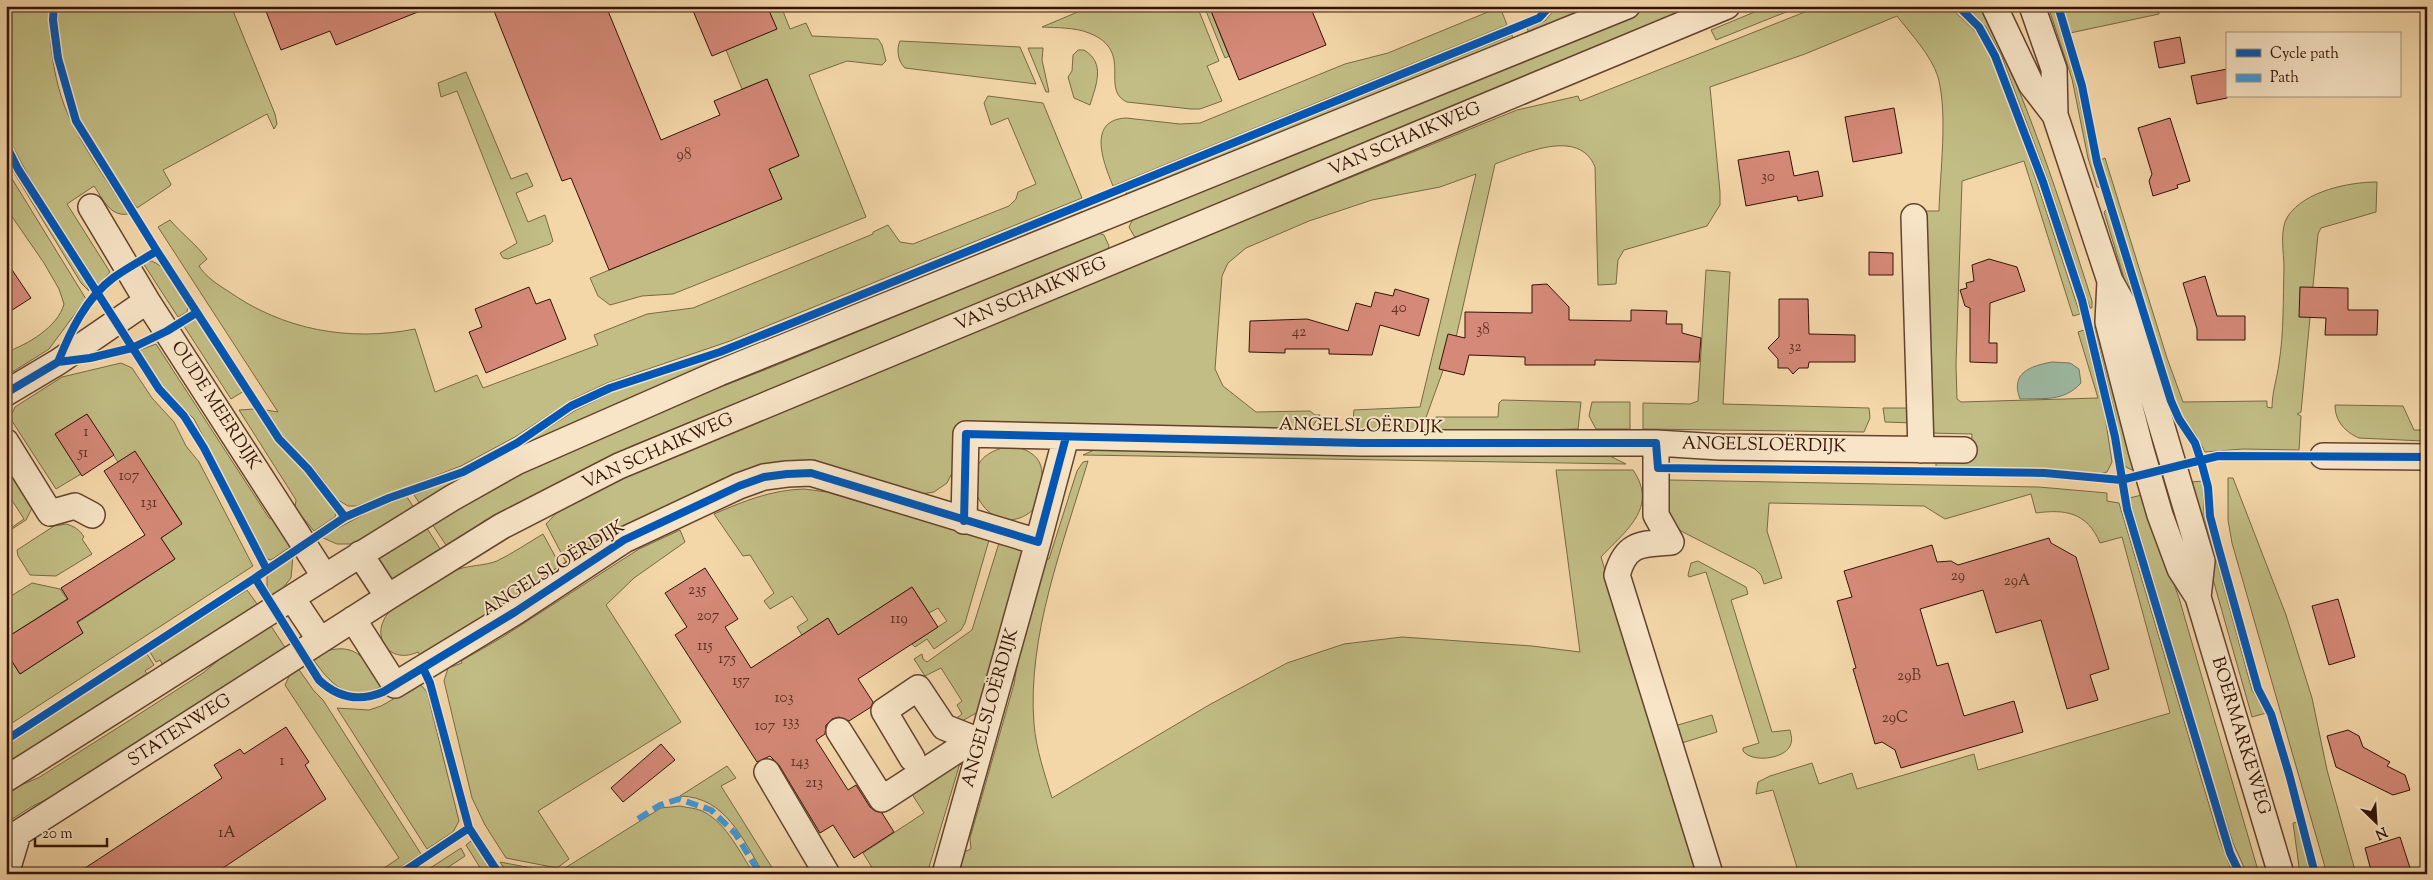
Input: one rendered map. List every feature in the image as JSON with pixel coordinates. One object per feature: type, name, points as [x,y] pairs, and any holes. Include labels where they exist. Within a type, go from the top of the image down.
[{"type":"street","points":[[6,779],[360,554],[508,466],[588,429],[994,260],[1627,6]]},
{"type":"street","name":"VAN SCHAIKWEG","points":[[353,619],[502,526],[619,466],[1727,6]]},
{"type":"street","name":"BOERMARKEWEG","points":[[1994,6],[2031,84],[2055,115]]},
{"type":"street","name":"BOERMARKEWEG","points":[[2032,6],[2054,69],[2055,115],[2110,281],[2108,322],[2141,450],[2160,515],[2180,569],[2198,597],[2281,874]]},
{"type":"street","name":"OUDE MEERDIJK","points":[[92,207],[147,301],[325,577]]},
{"type":"street","points":[[1914,217],[1921,450]]},
{"type":"street","points":[[6,393],[58,362],[147,301]]},
{"type":"street","name":"ANGELSLOËRDIJK","points":[[964,521],[966,434],[1362,443],[1656,443],[1729,447],[1964,450]]},
{"type":"street","name":"ANGELSLOËRDIJK","points":[[945,874],[978,741],[1038,542],[1066,437]]},
{"type":"street","points":[[6,442],[50,513],[74,506],[92,515]]},
{"type":"street","points":[[1656,443],[1656,515],[1671,542],[1638,544],[1621,560],[1617,574],[1710,874]]},
{"type":"street","points":[[2323,456],[2427,457]]},
{"type":"street","name":"ANGELSLOËRDIJK","points":[[353,619],[395,685],[507,617],[624,540],[739,486],[764,477],[787,474],[811,473],[1038,542]]},
{"type":"street","points":[[360,554],[388,597]]},
{"type":"street","points":[[292,598],[320,640]]},
{"type":"street","name":"STATENWEG","points":[[12,838],[353,619]]},
{"type":"street","points":[[912,758],[884,711],[918,688],[944,727],[978,741]]},
{"type":"street","points":[[839,732],[882,798],[978,741]]},
{"type":"street","points":[[767,772],[827,874]]},
{"type":"street","points":[[6,874],[12,838]]},
{"type":"shaded area","points":[[6,6],[49,6],[50,35],[56,78],[65,106],[83,143],[128,214],[116,213],[112,210],[94,186],[67,204],[110,272],[100,284],[97,283],[29,177],[6,134]]},
{"type":"shaded area","points":[[58,6],[231,6],[275,114],[277,124],[274,129],[267,114],[163,170],[171,184],[170,186],[137,208],[86,131],[74,104],[61,56]]},
{"type":"shaded area","points":[[767,6],[781,6],[790,29],[806,23],[812,36],[878,39],[882,45],[886,61],[882,65],[847,61],[809,75],[866,217],[673,294],[642,296],[610,305],[598,296],[590,278],[781,199],[769,169],[799,156],[767,79],[742,89],[726,50],[776,29]]},
{"type":"shaded area","points":[[1092,6],[1197,6],[1219,61],[1207,66],[1222,101],[1200,109],[1127,102],[1119,96],[1116,88],[1114,59],[1103,41],[1089,33],[1077,30],[1042,27]]},
{"type":"shaded area","points":[[1204,6],[1209,6],[1229,56],[1225,58]]},
{"type":"shaded area","points":[[1557,6],[1595,6],[1529,33],[1527,28],[1545,21]]},
{"type":"shaded area","points":[[1655,6],[1688,6],[1636,37],[1138,238],[1134,236],[1129,227],[1133,219]]},
{"type":"shaded area","points":[[1769,6],[1801,6],[1716,40],[1711,30]]},
{"type":"shaded area","points":[[1820,6],[1949,6],[1977,33],[1991,57],[2029,159],[2080,314],[2073,316],[2024,161],[1962,181],[1956,365],[1957,399],[1961,402],[2098,398],[2078,332],[2084,330],[2105,416],[2112,462],[2107,472],[2099,474],[2059,470],[1936,467],[1936,459],[1971,460],[1972,434],[1930,433],[1919,211],[1939,211],[1943,108],[1938,77],[1931,61],[1897,16],[1805,54],[1710,87],[1720,205],[1707,226],[1624,250],[1618,260],[1616,284],[1598,285],[1595,167],[1587,155],[1577,148],[1564,146],[1550,147],[1535,150],[1495,164],[1453,351],[1449,354],[1424,423],[1417,433],[1361,433],[1353,421],[1354,410],[1420,407],[1476,174],[1440,187],[1372,200],[1309,221],[1246,248],[1228,263],[1222,276],[1215,369],[1223,386],[1256,412],[1310,411],[1315,415],[1320,415],[1309,432],[987,427],[954,469],[947,483],[934,492],[921,494],[820,466],[568,566],[546,524],[568,501],[717,434],[1517,110],[1578,96],[1580,101]]},
{"type":"shaded area","points":[[1966,6],[1981,6],[2014,78],[2055,188],[2092,301],[2092,308],[2090,308],[2048,180],[2002,57],[1986,27]]},
{"type":"shaded area","points":[[2048,6],[2053,6],[2076,84],[2088,142],[2101,188],[2097,187],[2088,158],[2072,79]]},
{"type":"shaded area","points":[[2062,6],[2158,6],[2159,14],[2070,33]]},
{"type":"shaded area","points":[[1500,7],[1507,25],[1113,186],[1101,144],[1106,126],[1114,121],[1126,118],[1180,124],[1200,123],[1345,64],[1388,53]]},
{"type":"shaded area","points":[[1512,35],[1513,39],[1133,194],[1126,194],[1127,191]]},
{"type":"shaded area","points":[[900,41],[1020,47],[1036,84],[905,68],[898,55]]},
{"type":"shaded area","points":[[1028,48],[1043,48],[1042,60],[1049,92],[1046,92]]},
{"type":"shaded area","points":[[1078,50],[1084,50],[1091,55],[1097,68],[1097,82],[1090,105],[1074,98],[1068,77],[1072,71],[1073,55]]},
{"type":"shaded area","points":[[466,72],[511,179],[527,173],[533,186],[516,193],[528,222],[545,215],[553,241],[550,244],[508,259],[503,258],[500,253],[517,243],[457,91],[441,97],[438,83]]},
{"type":"shaded area","points":[[988,96],[1043,103],[1082,198],[730,341],[607,383],[573,399],[515,437],[461,466],[357,506],[348,506],[338,500],[317,472],[284,438],[266,410],[278,412],[158,227],[170,220],[207,259],[199,266],[212,280],[249,304],[271,315],[294,324],[341,333],[390,333],[415,329],[435,392],[477,375],[483,388],[598,345],[594,335],[647,314],[693,308],[873,234],[873,232],[888,225],[900,242],[913,244],[1009,206],[1016,199],[1018,192],[1036,184],[1008,118],[991,125],[984,103]]},
{"type":"shaded area","points":[[6,155],[89,291],[81,283],[10,166]]},
{"type":"shaded area","points":[[2105,158],[2167,358],[2183,402],[2267,401],[2267,407],[2272,408],[2282,339],[2283,234],[2285,221],[2296,207],[2316,194],[2341,186],[2377,182],[2376,212],[2321,228],[2318,234],[2301,412],[2297,414],[2301,416],[2299,450],[2243,449],[2205,452],[2195,433],[2182,417],[2170,389],[2101,160]]},
{"type":"shaded area","points":[[6,169],[86,299],[49,349],[6,376],[6,352],[23,345],[41,334],[55,320],[64,304],[59,289],[44,263],[6,208]]},
{"type":"shaded area","points":[[2107,209],[2133,297],[2130,298],[2104,212]]},
{"type":"shaded area","points":[[1081,210],[1082,212],[1077,217],[422,507],[414,495],[471,473],[517,448],[576,410],[613,392],[723,356]]},
{"type":"shaded area","points":[[1098,233],[1104,235],[1109,246],[1107,252],[634,445],[484,521],[448,548],[428,518],[530,461],[767,369]]},
{"type":"shaded area","points":[[152,261],[164,268],[188,306],[187,312],[178,317],[143,263]]},
{"type":"shaded area","points":[[1706,270],[1730,272],[1723,404],[1869,408],[1870,418],[1864,432],[1643,429],[1643,403],[1690,404],[1698,401]]},
{"type":"shaded area","points":[[196,317],[244,391],[231,399],[184,326]]},
{"type":"shaded area","points":[[2094,327],[2097,327],[2134,468],[2132,470],[2126,467],[2122,461],[2116,418]]},
{"type":"shaded area","points":[[156,344],[269,518],[277,520],[290,547],[271,560],[267,559],[194,419],[165,389],[143,358],[140,350]]},
{"type":"shaded area","points":[[2052,362],[2070,363],[2079,369],[2081,383],[2068,393],[2053,398],[2020,399],[2018,383],[2024,372],[2036,366]]},
{"type":"shaded area","points":[[121,363],[132,368],[152,398],[174,422],[186,446],[199,462],[253,566],[12,723],[6,714],[6,659],[9,657],[20,674],[83,633],[77,623],[175,559],[161,538],[182,523],[135,452],[118,462],[87,414],[55,434],[81,474],[56,489],[10,418],[15,407],[62,377]]},
{"type":"shaded area","points":[[1502,400],[1581,402],[1578,429],[1433,433],[1436,417],[1498,417],[1499,403]]},
{"type":"shaded area","points":[[1592,402],[1630,402],[1630,429],[1596,429],[1589,416]]},
{"type":"shaded area","points":[[2335,405],[2403,406],[2414,430],[2424,430],[2423,441],[2359,438],[2349,433],[2339,421]]},
{"type":"shaded area","points":[[1883,408],[1913,408],[1913,423],[1885,422]]},
{"type":"shaded area","points":[[254,409],[278,445],[311,478],[336,513],[335,517],[314,531],[295,508],[296,500],[239,410]]},
{"type":"shaded area","points":[[1013,446],[1034,455],[1042,469],[1042,478],[1035,508],[1018,519],[1001,519],[988,511],[978,497],[974,481],[977,466],[990,453]]},
{"type":"shaded area","points":[[1096,449],[1608,455],[1626,464],[1083,455]]},
{"type":"shaded area","points":[[6,461],[33,506],[26,520],[12,529],[24,519],[6,491]]},
{"type":"shaded area","points":[[1088,461],[1049,591],[1041,624],[1036,658],[1033,691],[1035,733],[1041,762],[1052,798],[1209,705],[1287,663],[1344,644],[1402,637],[1532,646],[1580,652],[1556,470],[1633,470],[1640,484],[1641,507],[1629,528],[1601,557],[1697,874],[950,874],[955,856],[971,849],[970,838],[1014,684],[1018,660],[1046,559],[1049,559],[1077,471],[1083,462]]},
{"type":"shaded area","points":[[2228,478],[2233,478],[2286,615],[2312,698],[2327,770],[2356,874],[2327,874],[2232,543],[2228,520]]},
{"type":"shaded area","points":[[1670,480],[2039,487],[2107,493],[2107,501],[2119,503],[2219,838],[2233,874],[1799,874],[1773,790],[1756,794],[1758,782],[1770,776],[1812,763],[1819,784],[1852,773],[1857,789],[1974,754],[1978,770],[2170,713],[2122,537],[2100,543],[2089,525],[2074,515],[2056,512],[2036,513],[2031,494],[1945,519],[1924,506],[1769,503],[1767,531],[1782,578],[1764,584],[1761,575],[1755,569],[1681,531],[1676,526],[1670,514],[1667,501]]},
{"type":"shaded area","points":[[2203,481],[2204,515],[2252,690],[2266,713],[2252,717],[2197,523],[2191,482]]},
{"type":"shaded area","points":[[804,489],[827,492],[989,540],[965,623],[961,630],[934,649],[927,639],[915,647],[912,644],[947,621],[938,608],[929,613],[912,587],[838,635],[828,618],[802,635],[797,627],[808,620],[792,596],[770,609],[764,601],[774,593],[750,555],[743,556],[714,514],[769,494]]},
{"type":"shaded area","points":[[2142,495],[2179,598],[2259,874],[2247,874],[2233,843],[2216,790],[2129,498]]},
{"type":"shaded area","points":[[407,497],[416,511],[353,547],[352,544],[337,544],[321,537],[376,508]]},
{"type":"shaded area","points":[[423,522],[442,552],[393,585],[373,553]]},
{"type":"shaded area","points":[[66,524],[81,532],[84,537],[82,539],[92,554],[56,576],[30,575],[18,556],[17,550],[54,526]]},
{"type":"shaded area","points":[[680,530],[685,542],[634,578],[606,605],[681,722],[538,811],[569,859],[557,868],[506,858],[485,825],[472,798],[444,681],[448,668],[462,663],[461,661],[501,638],[639,549]]},
{"type":"shaded area","points":[[543,534],[562,569],[421,657],[418,652],[397,655],[384,645],[381,637],[381,628],[384,619],[391,610],[403,601],[450,572],[497,561]]},
{"type":"shaded area","points":[[999,543],[1026,551],[980,711],[960,722],[954,720],[962,714],[957,705],[962,701],[941,668],[925,676],[914,659],[922,654],[923,659],[927,662],[972,630]]},
{"type":"shaded area","points":[[293,556],[291,578],[274,599],[267,587],[267,576]]},
{"type":"shaded area","points":[[1698,561],[1746,587],[1748,594],[1731,600],[1772,732],[1790,730],[1791,744],[1781,754],[1760,758],[1747,755],[1743,751],[1743,748],[1759,743],[1706,572],[1689,577],[1688,575],[1691,563]]},
{"type":"shaded area","points":[[32,583],[60,589],[67,599],[9,636],[6,633],[6,599]]},
{"type":"shaded area","points":[[247,590],[260,608],[165,669],[160,660],[156,662],[150,652]]},
{"type":"shaded area","points":[[269,623],[288,652],[114,766],[31,807],[6,823],[6,791],[38,778],[130,720],[203,673],[256,629]]},
{"type":"shaded area","points":[[323,646],[326,651],[347,649],[361,656],[381,686],[370,692],[360,694],[350,693],[341,689],[324,674],[311,656]]},
{"type":"shaded area","points":[[147,654],[154,665],[145,671],[148,675],[6,771],[6,746]]},
{"type":"shaded area","points":[[295,664],[314,691],[323,700],[421,854],[390,874],[375,874],[399,858],[285,685]]},
{"type":"shaded area","points":[[420,684],[427,692],[459,821],[453,832],[427,849],[337,708],[369,710],[381,706]]},
{"type":"shaded area","points":[[1712,715],[1717,732],[1682,743],[1676,727],[1678,725]]},
{"type":"shaded area","points":[[963,753],[927,874],[876,874],[863,853],[924,813],[908,788]]},
{"type":"shaded area","points":[[727,766],[736,778],[721,786],[776,874],[764,874],[740,834],[721,812],[696,798],[680,796]]},
{"type":"shaded area","points":[[680,806],[701,811],[720,824],[754,874],[508,874],[500,862],[557,873],[661,808]]},
{"type":"shaded area","points":[[2299,822],[2309,874],[2300,874],[2293,823]]},
{"type":"shaded area","points":[[471,841],[475,844],[494,874],[484,874],[466,845]]},
{"type":"shaded area","points":[[461,848],[465,856],[438,874],[421,874]]},
{"type":"building","points":[[264,6],[430,7],[336,45],[330,31],[281,50]]},
{"type":"building","points":[[492,6],[606,6],[661,140],[720,115],[714,101],[767,79],[799,156],[769,169],[782,199],[609,270],[571,178],[562,181]]},
{"type":"building","points":[[691,6],[767,6],[777,29],[712,56]]},
{"type":"building","points":[[1209,6],[1310,6],[1326,45],[1239,80]]},
{"type":"building","points":[[2180,37],[2185,63],[2159,68],[2154,42]]},
{"type":"building","points":[[2226,69],[2227,98],[2197,104],[2191,76]]},
{"type":"building","points":[[1894,108],[1902,153],[1853,162],[1845,117]]},
{"type":"building","points":[[2170,118],[2190,181],[2177,185],[2178,188],[2153,196],[2149,181],[2152,174],[2138,128]]},
{"type":"building","points":[[1789,151],[1794,176],[1818,171],[1823,196],[1798,201],[1797,196],[1746,206],[1738,160]]},
{"type":"building","points":[[1869,252],[1893,253],[1893,275],[1869,275]]},
{"type":"building","points":[[1989,259],[2017,267],[2025,291],[1990,303],[1989,343],[1997,343],[1997,363],[1970,362],[1970,308],[1965,306],[1960,290],[1967,288],[1966,283],[1974,281],[1972,265]]},
{"type":"building","points":[[6,261],[31,298],[6,314]]},
{"type":"building","points":[[2205,276],[2217,316],[2245,316],[2245,340],[2197,340],[2197,329],[2183,283]]},
{"type":"building","points":[[1547,284],[1569,307],[1569,320],[1631,321],[1631,310],[1667,311],[1666,324],[1682,324],[1682,333],[1701,338],[1699,362],[1595,360],[1595,365],[1525,365],[1525,357],[1469,355],[1464,375],[1439,369],[1448,334],[1465,338],[1465,312],[1532,313],[1532,285]]},
{"type":"building","points":[[529,287],[536,304],[550,299],[566,339],[486,373],[469,332],[482,327],[475,309]]},
{"type":"building","points":[[2300,287],[2348,288],[2348,310],[2378,310],[2377,335],[2325,335],[2326,318],[2299,317]]},
{"type":"building","points":[[1395,289],[1429,299],[1419,336],[1380,325],[1372,355],[1329,354],[1329,349],[1285,349],[1285,353],[1249,352],[1250,321],[1307,319],[1348,331],[1356,303],[1371,307],[1375,292],[1393,296]]},
{"type":"building","points":[[1779,299],[1808,299],[1809,334],[1855,335],[1855,362],[1809,362],[1808,368],[1799,368],[1793,374],[1788,368],[1778,368],[1778,359],[1768,348],[1779,337]]},
{"type":"building","points":[[87,414],[114,455],[82,476],[55,434]]},
{"type":"building","points":[[135,451],[182,524],[161,538],[175,559],[77,622],[83,633],[20,674],[6,652],[6,638],[68,599],[61,588],[145,535],[104,471]]},
{"type":"building","points":[[2049,538],[2051,543],[2076,557],[2109,669],[2090,675],[2098,700],[2067,709],[2041,620],[1996,633],[1983,590],[1920,609],[1937,666],[1948,663],[1964,716],[2014,701],[2023,732],[1901,768],[1895,750],[1882,742],[1875,744],[1853,669],[1856,668],[1837,601],[1852,597],[1844,571],[1932,545],[1937,562],[1951,561],[1958,565]]},
{"type":"building","points":[[705,568],[738,619],[725,627],[751,668],[828,618],[838,635],[912,587],[938,627],[858,679],[873,702],[871,707],[849,721],[839,717],[832,719],[826,725],[825,734],[816,740],[848,790],[856,785],[870,807],[882,813],[894,832],[854,858],[833,825],[820,833],[779,765],[770,756],[757,762],[675,635],[687,627],[665,593]]},
{"type":"building","points":[[2338,599],[2355,657],[2329,665],[2312,606]]},
{"type":"building","points":[[286,727],[309,762],[305,765],[326,799],[214,874],[76,874],[222,778],[214,765],[240,749],[244,754]]},
{"type":"building","points":[[2348,730],[2359,736],[2363,747],[2390,762],[2387,766],[2405,775],[2410,790],[2393,795],[2336,767],[2327,736]]},
{"type":"building","points":[[661,744],[675,760],[623,802],[611,788]]},
{"type":"building","points":[[2400,837],[2412,874],[2372,874],[2365,848]]},
{"type":"marked path","points":[[638,819],[660,805],[679,799],[711,810],[735,833],[760,874]]},
{"type":"cycle path","points":[[54,6],[53,20],[58,58],[76,121],[157,251],[279,439],[308,469],[345,517]]},
{"type":"cycle path","points":[[1066,437],[1038,542],[811,473],[764,477],[739,486],[624,540],[515,612],[383,692],[366,697],[341,694],[319,680],[255,578],[345,517],[389,498],[463,472],[517,443],[571,406],[610,388],[720,352],[807,317],[1539,18],[1550,6]]},
{"type":"cycle path","points":[[1958,6],[1979,27],[1995,56],[2043,182],[2082,300],[2115,437],[2127,509],[2230,853],[2240,874]]},
{"type":"cycle path","points":[[2058,6],[2082,86],[2097,162],[2171,401],[2179,419],[2195,443],[2201,461],[2208,487],[2210,516],[2218,546],[2258,689],[2271,714],[2289,774],[2315,874]]},
{"type":"cycle path","points":[[6,145],[18,169],[159,389],[184,416],[204,448],[267,570]]},
{"type":"cycle path","points":[[58,362],[80,316],[103,286],[129,267],[157,251]]},
{"type":"cycle path","points":[[6,393],[58,362],[90,358],[132,348],[167,331],[196,313]]},
{"type":"cycle path","points":[[964,521],[966,434],[1362,443],[1656,443],[1658,468],[2045,473],[2121,480],[2218,456],[2427,457]]},
{"type":"cycle path","points":[[6,740],[255,578]]},
{"type":"cycle path","points":[[423,668],[430,683],[469,828],[499,874]]},
{"type":"cycle path","points":[[400,874],[469,828]]}]
